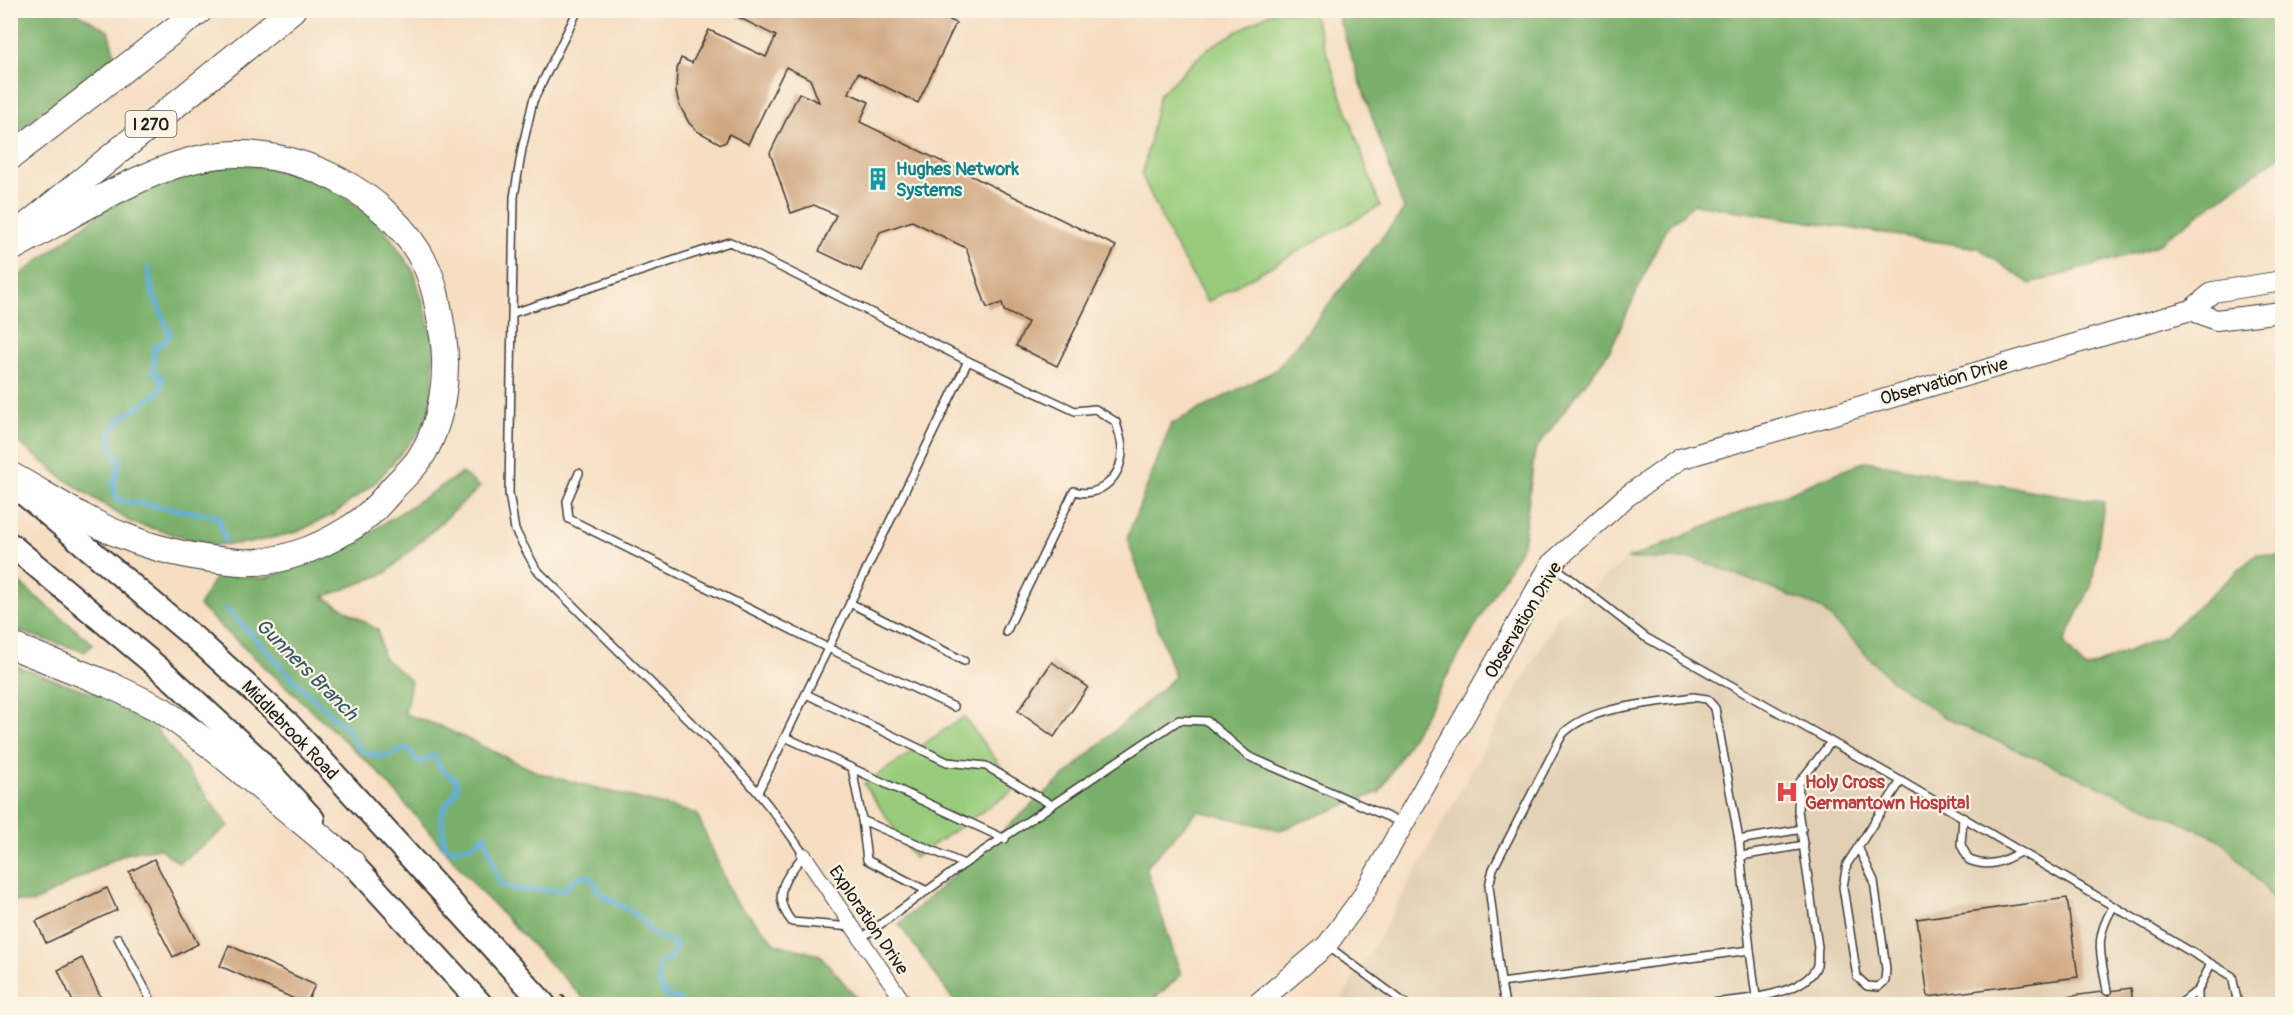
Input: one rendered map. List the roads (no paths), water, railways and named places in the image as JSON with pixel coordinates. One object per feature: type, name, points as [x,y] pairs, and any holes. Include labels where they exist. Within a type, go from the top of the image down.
[{"type":"highway","points":[[10,158],[200,10]]},
{"type":"highway","name":"I 270","points":[[10,238],[292,10]]},
{"type":"highway","points":[[10,249],[133,183],[178,163],[214,156],[248,154],[299,162],[343,181],[391,217],[425,264],[439,308],[446,357],[442,404],[421,457],[367,518],[324,545],[287,556],[242,562],[190,555],[123,537],[10,475]]},
{"type":"highway","points":[[10,645],[110,685],[162,710],[210,745],[353,864]]},
{"type":"main road","name":"Middlebrook Road","points":[[10,483],[120,578],[203,645],[286,722],[544,1005]]},
{"type":"main road","points":[[10,544],[173,680],[254,754],[481,1005]]},
{"type":"street","name":"Observation Drive","points":[[1257,1005],[1327,945],[1362,897],[1551,564],[1626,497],[1680,459],[2191,310],[2213,292],[2283,281]]},
{"type":"street","points":[[2191,310],[2216,320],[2283,312]]},
{"type":"street","name":"Exploration Drive","points":[[804,855],[904,1005]]},
{"type":"lane","points":[[578,10],[533,101],[514,197],[509,493],[514,530],[536,569],[758,792],[804,855],[787,875],[780,892],[783,912],[792,922],[805,925],[852,927]]},
{"type":"lane","points":[[513,313],[730,242],[968,362],[1075,411],[1095,409],[1116,422],[1123,450],[1111,482],[1099,490],[1084,494],[1074,491],[1006,632]]},
{"type":"lane","points":[[758,792],[968,362]]},
{"type":"lane","points":[[579,473],[567,501],[569,519],[828,648],[954,707]]},
{"type":"lane","points":[[1551,564],[1645,638],[1901,781],[2232,976],[2238,1005]]},
{"type":"lane","points":[[850,603],[964,661]]},
{"type":"lane","points":[[806,694],[947,762],[986,766],[1052,805]]},
{"type":"lane","points":[[1505,1005],[1489,886],[1493,869],[1562,735],[1572,724],[1603,713],[1693,697],[1707,699],[1715,708],[1738,840],[1756,997]]},
{"type":"lane","points":[[860,939],[964,864],[1005,839],[1179,720],[1207,721],[1248,756],[1404,824]]},
{"type":"lane","points":[[785,737],[1005,839]]},
{"type":"lane","points":[[1700,1005],[1756,997],[1789,989],[1807,980],[1817,965],[1818,946],[1798,810],[1799,783],[1831,742]]},
{"type":"lane","points":[[852,768],[867,860],[927,891]]},
{"type":"lane","points":[[1858,849],[1874,880],[1886,969],[1885,981],[1878,987],[1867,986],[1857,977],[1843,887],[1847,864],[1901,781]]},
{"type":"lane","points":[[1963,818],[1961,845],[1969,860],[1990,865],[2002,862],[2020,852]]},
{"type":"lane","points":[[862,820],[964,864]]},
{"type":"lane","points":[[1738,840],[1802,829]]},
{"type":"lane","points":[[1740,856],[1804,845]]},
{"type":"lane","points":[[2107,991],[2099,938],[2113,906]]},
{"type":"lane","points":[[118,938],[153,1005]]},
{"type":"lane","points":[[1327,945],[1406,1005]]},
{"type":"lane","points":[[1501,983],[1750,950]]},
{"type":"lane","points":[[2180,1005],[2198,990],[2211,964]]},
{"type":"lane","points":[[2198,990],[2198,1005]]},
{"type":"waterway","name":"Gunners Branch","points":[[148,268],[152,291],[170,334],[166,341],[154,347],[154,373],[163,379],[158,392],[130,412],[114,428],[110,437],[112,448],[120,460],[113,487],[118,500],[218,516],[225,540]]},
{"type":"waterway","name":"Gunners Branch","points":[[226,608],[300,686],[347,729],[359,749],[381,756],[390,755],[401,748],[408,749],[419,763],[434,755],[442,770],[456,780],[457,785],[455,793],[442,813],[443,843],[450,850],[473,845],[485,835],[500,885],[519,890],[562,890],[579,877],[591,877],[594,885],[605,896],[640,918],[650,931],[676,944],[671,959],[659,963],[659,981],[664,994],[686,1004]]},
{"type":"place","name":"Hughes Network Systems","points":[[878,179]]},
{"type":"place","name":"Holy Cross Germantown Hospital","points":[[1787,792]]}]
